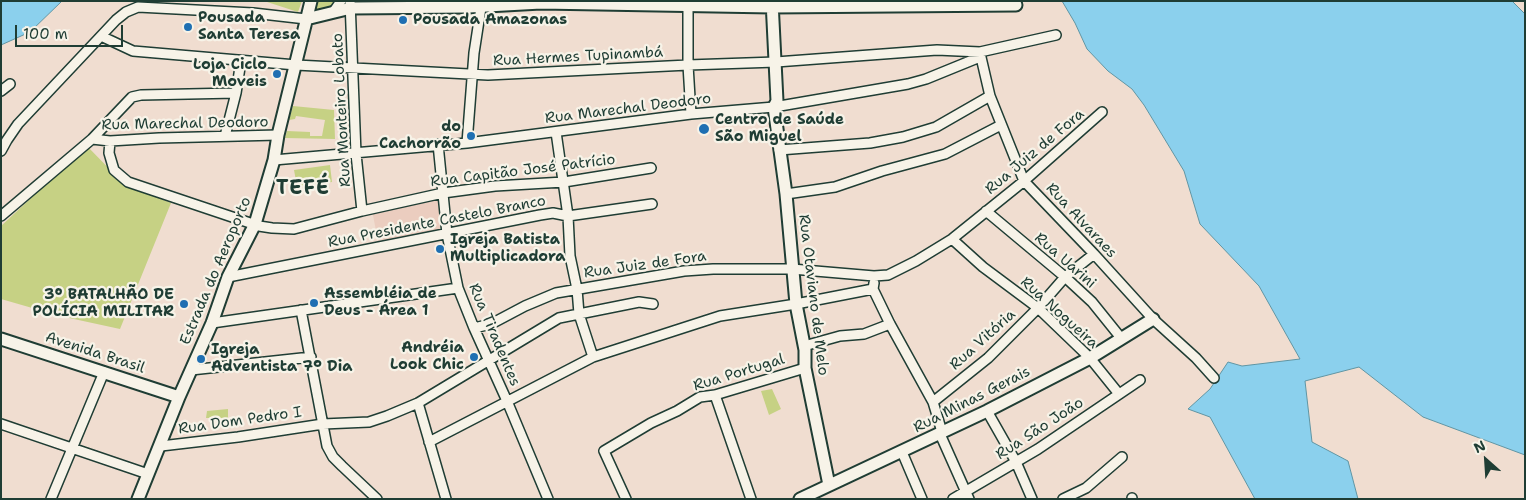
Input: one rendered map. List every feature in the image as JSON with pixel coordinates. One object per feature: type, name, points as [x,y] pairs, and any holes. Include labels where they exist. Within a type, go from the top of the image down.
[{"type":"street","name":"Estrada do Aeroporto","points":[[138,499],[161,446],[179,397],[212,323],[228,277],[255,224],[274,160],[278,135],[311,1]]},
{"type":"street","points":[[1,151],[6,140],[18,124],[103,37],[116,20],[138,6],[253,13],[306,19],[334,11],[347,4],[541,2],[1016,5]]},
{"type":"street","points":[[688,3],[688,65],[691,114]]},
{"type":"street","name":"Rua Monteiro Lobato","points":[[347,4],[353,68],[356,154],[362,211]]},
{"type":"street","points":[[466,142],[472,73],[482,4]]},
{"type":"street","name":"Rua Otaviano de Melo","points":[[772,4],[777,101],[774,107],[786,194],[796,304],[825,491]]},
{"type":"street","name":"Rua Hermes Tupinambá","points":[[103,37],[133,51],[241,61],[488,75],[776,62],[937,50],[980,55],[1056,35]]},
{"type":"street","name":"Rua Alvaraes","points":[[980,55],[990,96],[1024,181],[1153,319],[1196,358],[1214,378]]},
{"type":"street","name":"Rua Marechal Deodoro","points":[[274,160],[356,154],[556,132],[691,114],[774,107],[908,84],[926,79],[980,55]]},
{"type":"street","points":[[225,136],[236,93],[241,61]]},
{"type":"street","points":[[1,91],[10,84]]},
{"type":"street","points":[[1,216],[92,140],[129,100],[136,96],[236,93]]},
{"type":"street","points":[[779,150],[870,143],[903,137],[936,127],[990,96]]},
{"type":"street","name":"Rua Juiz de Fora","points":[[474,328],[491,324],[525,306],[556,294],[684,271],[714,269],[792,270],[874,276],[888,275],[916,261],[952,239],[1024,181],[1102,112]]},
{"type":"street","points":[[786,194],[835,187],[882,171],[945,154],[1001,125]]},
{"type":"street","points":[[556,132],[564,182],[570,256],[579,314],[593,357]]},
{"type":"street","name":"Rua Marechal Deodoro","points":[[92,140],[278,135]]},
{"type":"street","name":"Rua Capitão José Patrício","points":[[110,141],[109,153],[112,165],[114,170],[123,179],[163,194],[272,228],[294,229],[362,211],[443,193],[495,186],[564,182],[651,168]]},
{"type":"street","name":"Rua Tiradentes","points":[[438,144],[447,234],[458,288],[548,499]]},
{"type":"street","name":"Rua Presidente Castelo Branco","points":[[228,277],[540,215],[553,213],[568,216],[652,204]]},
{"type":"street","name":"Rua Uarini","points":[[986,211],[1065,276],[1092,302],[1121,338]]},
{"type":"street","name":"Rua Nogueira","points":[[952,239],[983,267],[1038,308],[1090,358],[1119,394]]},
{"type":"street","name":"Rua Vitória","points":[[933,402],[988,358],[1038,308],[1065,276],[1094,254]]},
{"type":"street","points":[[874,276],[874,289],[890,324],[933,402],[941,433],[968,496]]},
{"type":"street","points":[[212,323],[458,288]]},
{"type":"street","points":[[429,442],[593,357],[720,316],[874,289]]},
{"type":"street","name":"Rua Dom Pedro I","points":[[161,446],[323,424],[369,422],[418,403],[559,318],[638,302],[653,304]]},
{"type":"street","points":[[302,310],[324,438],[329,452],[377,499]]},
{"type":"street","name":"Rua Minas Gerais","points":[[800,499],[825,491],[987,411],[1090,358],[1153,319]]},
{"type":"street","points":[[804,346],[840,336],[864,334],[890,324]]},
{"type":"street","name":"Avenida Brasil","points":[[1,339],[179,397]]},
{"type":"street","points":[[191,370],[311,357]]},
{"type":"street","name":"Rua Portugal","points":[[626,499],[604,451],[700,397],[715,395],[805,368]]},
{"type":"street","points":[[51,499],[104,372]]},
{"type":"street","name":"Rua São João","points":[[953,499],[968,496],[1140,380]]},
{"type":"street","points":[[715,395],[751,499]]},
{"type":"street","points":[[418,403],[446,499]]},
{"type":"street","points":[[987,411],[1016,462],[1032,499]]},
{"type":"street","points":[[1,424],[148,474]]},
{"type":"street","points":[[902,452],[922,499]]},
{"type":"street","points":[[1063,499],[1086,488],[1122,457]]},
{"type":"shaded area","points":[[438,196],[440,229],[378,241],[372,210]]},
{"type":"green space","points":[[264,1],[302,1],[298,12]]},
{"type":"green space","points":[[316,1],[337,1],[330,9],[318,12],[315,6]]},
{"type":"green space","points":[[293,106],[334,110],[335,139],[285,138],[287,131],[310,132],[310,136],[322,136],[325,120],[296,116],[295,119],[289,120]]},
{"type":"green space","points":[[87,146],[125,185],[171,203],[120,329],[60,316],[1,299],[1,226]]},
{"type":"green space","points":[[330,165],[332,182],[297,186],[294,170]]},
{"type":"green space","points":[[772,389],[781,409],[769,415],[761,391]]},
{"type":"green space","points":[[228,409],[228,418],[206,418],[207,411]]},
{"type":"water","points":[[1,1],[62,1],[30,32],[1,45]]},
{"type":"water","points":[[1062,1],[1512,1],[1525,14],[1525,455],[1423,417],[1359,367],[1305,381],[1312,442],[1348,461],[1358,499],[1255,499],[1210,417],[1188,409],[1210,389],[1228,362],[1242,366],[1300,359],[1259,286],[1200,224],[1184,171],[1144,105],[1132,89],[1108,71],[1087,49]]},
{"type":"place","name":"Pousada Amazonas","points":[[403,20]]},
{"type":"place","name":"Pousada Santa Teresa","points":[[188,27]]},
{"type":"place","name":"Loja Ciclo Moveis","points":[[277,74]]},
{"type":"place","name":"Centro de Saúde São Miguel","points":[[704,129]]},
{"type":"place","name":"do Cachorrão","points":[[471,136]]},
{"type":"place","name":"Igreja Batista Multiplicadora","points":[[440,249]]},
{"type":"place","name":"Assembléia de Deus - Área 1","points":[[314,303]]},
{"type":"place","name":"3º BATALHÃO DE POLÍCIA MILITAR","points":[[184,304]]},
{"type":"place","name":"Andréia Look Chic","points":[[474,357]]},
{"type":"place","name":"Igreja Adventista 7° Dia","points":[[201,359]]},
{"type":"district","name":"TEFÉ","points":[[303,189]]}]
